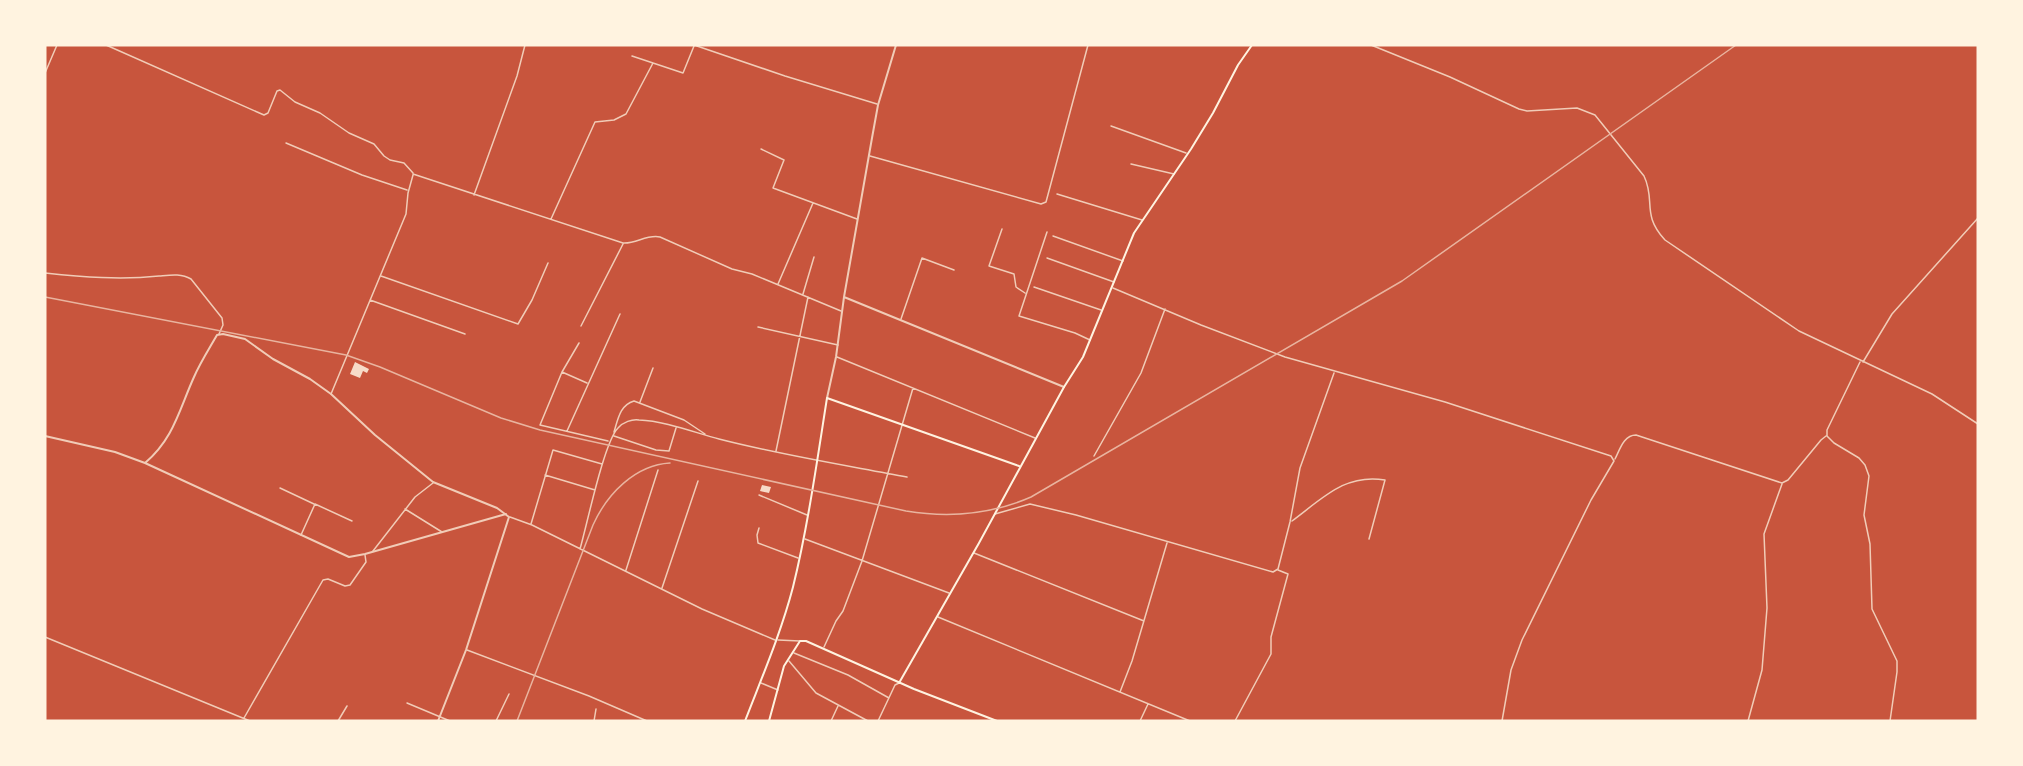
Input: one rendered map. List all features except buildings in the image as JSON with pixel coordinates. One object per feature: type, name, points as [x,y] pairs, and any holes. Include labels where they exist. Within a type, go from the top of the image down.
[{"type":"main road","points":[[899,682],[938,617],[1035,438],[1083,357],[1134,233],[1188,154],[1238,65],[1252,45]]},
{"type":"main road","points":[[745,721],[777,640],[799,558],[827,398],[1020,466]]},
{"type":"main road","points":[[769,721],[784,666],[800,641],[806,641],[899,682],[997,721]]},
{"type":"street","points":[[45,73],[57,45]]},
{"type":"street","points":[[106,45],[264,115],[268,113],[277,91],[280,90],[295,102],[320,113],[349,133],[374,144],[390,160],[407,165],[413,174],[624,243],[654,236],[660,237],[732,269],[752,274],[842,311]]},
{"type":"street","points":[[474,195],[517,76],[525,45]]},
{"type":"street","points":[[632,56],[683,73],[694,45],[878,105]]},
{"type":"street","points":[[827,398],[836,357],[844,297],[878,105],[896,45]]},
{"type":"street","points":[[869,156],[1041,204],[1046,202],[1088,45]]},
{"type":"street","points":[[1371,45],[1450,77],[1519,109],[1527,111],[1570,108],[1584,110],[1600,120],[1644,176],[1648,188],[1648,208],[1651,219],[1665,240],[1799,331],[1932,394],[1978,424]]},
{"type":"street","points":[[551,220],[595,122],[614,120],[626,114],[654,63]]},
{"type":"street","points":[[1111,126],[1188,154]]},
{"type":"street","points":[[286,143],[362,175],[408,190]]},
{"type":"street","points":[[760,149],[784,160],[773,188],[858,219]]},
{"type":"street","points":[[1131,164],[1174,174]]},
{"type":"street","points":[[331,394],[406,214],[408,190],[413,174]]},
{"type":"street","points":[[1057,194],[1142,220]]},
{"type":"street","points":[[778,285],[813,203]]},
{"type":"street","points":[[1890,721],[1897,661],[1872,609],[1870,544],[1864,515],[1869,476],[1865,465],[1859,458],[1834,443],[1827,436],[1827,430],[1862,361],[1893,314],[1978,219]]},
{"type":"street","points":[[1002,229],[989,266],[1014,274],[1016,287],[1026,294]]},
{"type":"street","points":[[1047,232],[1019,316],[1091,340]]},
{"type":"street","points":[[1053,236],[1123,261]]},
{"type":"street","points":[[581,326],[624,243]]},
{"type":"street","points":[[802,295],[814,257]]},
{"type":"street","points":[[900,320],[922,258],[954,270]]},
{"type":"street","points":[[1047,258],[1115,282]]},
{"type":"street","points":[[381,276],[518,324],[532,300],[548,262]]},
{"type":"street","points":[[45,273],[108,279],[186,276],[191,279],[222,318],[223,325],[219,334],[195,374],[172,430],[157,453],[145,463]]},
{"type":"street","points":[[1034,287],[1103,310]]},
{"type":"street","points":[[1113,288],[1269,352],[1488,415],[1611,456],[1614,460]]},
{"type":"street","points":[[776,452],[808,297]]},
{"type":"street","points":[[844,297],[1064,387]]},
{"type":"street","points":[[370,300],[465,333]]},
{"type":"street","points":[[1094,456],[1140,373],[1165,309]]},
{"type":"street","points":[[566,431],[620,314]]},
{"type":"street","points":[[758,327],[838,345]]},
{"type":"street","points":[[219,334],[245,339],[331,394],[375,435],[434,482],[497,508],[735,624],[777,640],[800,641]]},
{"type":"street","points":[[579,343],[562,372],[540,425],[610,441]]},
{"type":"street","points":[[836,357],[1035,438]]},
{"type":"street","points":[[640,403],[653,368]]},
{"type":"street","points":[[562,372],[588,383]]},
{"type":"street","points":[[994,514],[1030,504],[1076,515],[1273,572],[1278,569],[1300,468],[1334,372]]},
{"type":"street","points":[[823,649],[843,611],[862,561],[913,388]]},
{"type":"street","points":[[580,549],[610,441],[624,407],[631,401],[640,403],[684,420],[706,435]]},
{"type":"street","points":[[612,435],[624,423],[638,419],[817,462],[907,477]]},
{"type":"street","points":[[612,435],[656,450],[669,451],[676,427]]},
{"type":"street","points":[[1502,721],[1511,670],[1522,640],[1591,500],[1630,435],[1636,435],[1782,483]]},
{"type":"street","points":[[45,436],[115,452],[145,463],[342,555],[365,554],[508,515]]},
{"type":"street","points":[[1748,721],[1762,670],[1767,608],[1764,534],[1782,483],[1788,480],[1821,440],[1827,436]]},
{"type":"street","points":[[531,525],[553,450],[603,464]]},
{"type":"street","points":[[626,571],[658,470]]},
{"type":"street","points":[[545,475],[596,490]]},
{"type":"street","points":[[1290,522],[1326,495],[1356,479],[1385,480],[1369,539]]},
{"type":"street","points":[[662,590],[698,481]]},
{"type":"street","points":[[371,552],[389,533],[415,497],[434,482]]},
{"type":"street","points":[[280,488],[352,521]]},
{"type":"street","points":[[759,495],[807,515]]},
{"type":"street","points":[[300,536],[315,504]]},
{"type":"street","points":[[405,509],[442,532]]},
{"type":"street","points":[[438,721],[466,650],[508,515]]},
{"type":"street","points":[[759,528],[758,543],[799,558]]},
{"type":"street","points":[[804,538],[950,594]]},
{"type":"street","points":[[1119,692],[1144,621],[1167,542]]},
{"type":"street","points":[[973,553],[1144,621]]},
{"type":"street","points":[[244,718],[323,580],[328,579],[345,586],[350,585],[366,562],[365,554]]},
{"type":"street","points":[[1235,721],[1271,654],[1270,637],[1288,574],[1278,569]]},
{"type":"street","points":[[938,617],[1190,721]]},
{"type":"street","points":[[45,637],[250,721]]},
{"type":"street","points":[[466,650],[590,696],[647,721]]},
{"type":"street","points":[[793,653],[848,675],[889,698]]},
{"type":"street","points":[[788,660],[816,693],[868,721]]},
{"type":"street","points":[[760,682],[778,690]]},
{"type":"street","points":[[878,721],[895,685],[899,682]]},
{"type":"street","points":[[496,721],[509,694]]},
{"type":"street","points":[[406,703],[450,721]]},
{"type":"street","points":[[1140,721],[1148,704]]},
{"type":"street","points":[[831,721],[838,705]]},
{"type":"street","points":[[338,721],[347,706]]},
{"type":"street","points":[[594,721],[596,709]]},
{"type":"railway","points":[[45,297],[346,355],[501,418],[540,430],[906,511],[938,514],[985,511],[1031,497],[1402,281],[1736,45]]},
{"type":"railway","points":[[517,721],[599,514],[614,492],[634,475],[645,469],[670,463]]}]
